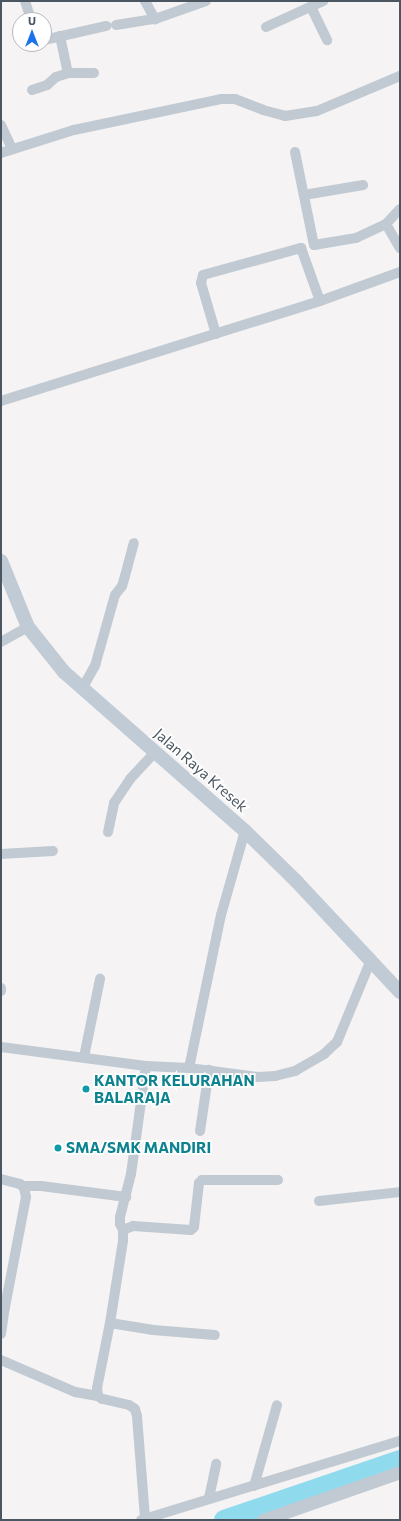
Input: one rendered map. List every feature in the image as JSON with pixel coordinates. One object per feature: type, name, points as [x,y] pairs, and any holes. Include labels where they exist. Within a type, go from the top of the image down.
[{"type":"main road","name":"Jalan Raya Kresek","points":[[1,561],[28,627],[64,672],[245,831],[297,882],[400,992]]},
{"type":"street","points":[[25,1],[28,12]]},
{"type":"street","points":[[145,1],[155,19]]},
{"type":"street","points":[[52,38],[155,19],[205,1]]},
{"type":"street","points":[[266,27],[323,1]]},
{"type":"street","points":[[311,7],[327,40]]},
{"type":"street","points":[[60,36],[68,73]]},
{"type":"street","points":[[32,90],[47,84],[56,77],[68,73],[94,72]]},
{"type":"street","points":[[1,153],[74,130],[221,98],[235,99],[263,110],[285,116],[317,112],[400,76]]},
{"type":"street","points":[[1,125],[12,149]]},
{"type":"street","points":[[295,152],[314,245]]},
{"type":"street","points":[[304,196],[363,185]]},
{"type":"street","points":[[216,334],[201,283],[204,275],[301,248],[356,238],[386,224],[400,209]]},
{"type":"street","points":[[386,224],[400,248]]},
{"type":"street","points":[[301,248],[320,301]]},
{"type":"street","points":[[1,401],[320,301],[400,272]]},
{"type":"street","points":[[82,689],[95,666],[115,595],[122,586],[134,543]]},
{"type":"street","points":[[1,642],[28,627]]},
{"type":"street","points":[[108,832],[114,803],[130,779],[155,752]]},
{"type":"street","points":[[189,1068],[221,915],[245,831]]},
{"type":"street","points":[[1,854],[52,851]]},
{"type":"street","points":[[1,1047],[146,1066],[189,1068],[258,1077],[275,1076],[294,1071],[324,1054],[337,1042],[370,960]]},
{"type":"street","points":[[84,1057],[100,979]]},
{"type":"street","points":[[98,1396],[98,1388],[123,1241],[123,1230],[120,1224],[120,1217],[131,1174],[146,1066]]},
{"type":"street","points":[[200,1131],[209,1070]]},
{"type":"street","points":[[1,1179],[11,1180],[23,1186],[41,1186],[126,1197]]},
{"type":"street","points":[[123,1230],[134,1226],[191,1230],[194,1227],[199,1183],[202,1180],[278,1180]]},
{"type":"street","points":[[1,1334],[3,1306],[26,1197],[23,1186]]},
{"type":"street","points":[[319,1201],[400,1192]]},
{"type":"street","points":[[110,1323],[153,1330],[215,1335]]},
{"type":"street","points":[[1,1360],[75,1392],[98,1396],[109,1402],[129,1404],[135,1409],[138,1423],[143,1519],[400,1441]]},
{"type":"street","points":[[254,1486],[276,1405]]},
{"type":"street","points":[[209,1498],[216,1464]]},
{"type":"street","points":[[263,1520],[400,1472]]},
{"type":"waterway","points":[[224,1520],[400,1460]]},
{"type":"place","name":"KANTOR KELURAHAN BALARAJA","points":[[86,1089]]},
{"type":"place","name":"SMA/SMK MANDIRI","points":[[58,1148]]}]
